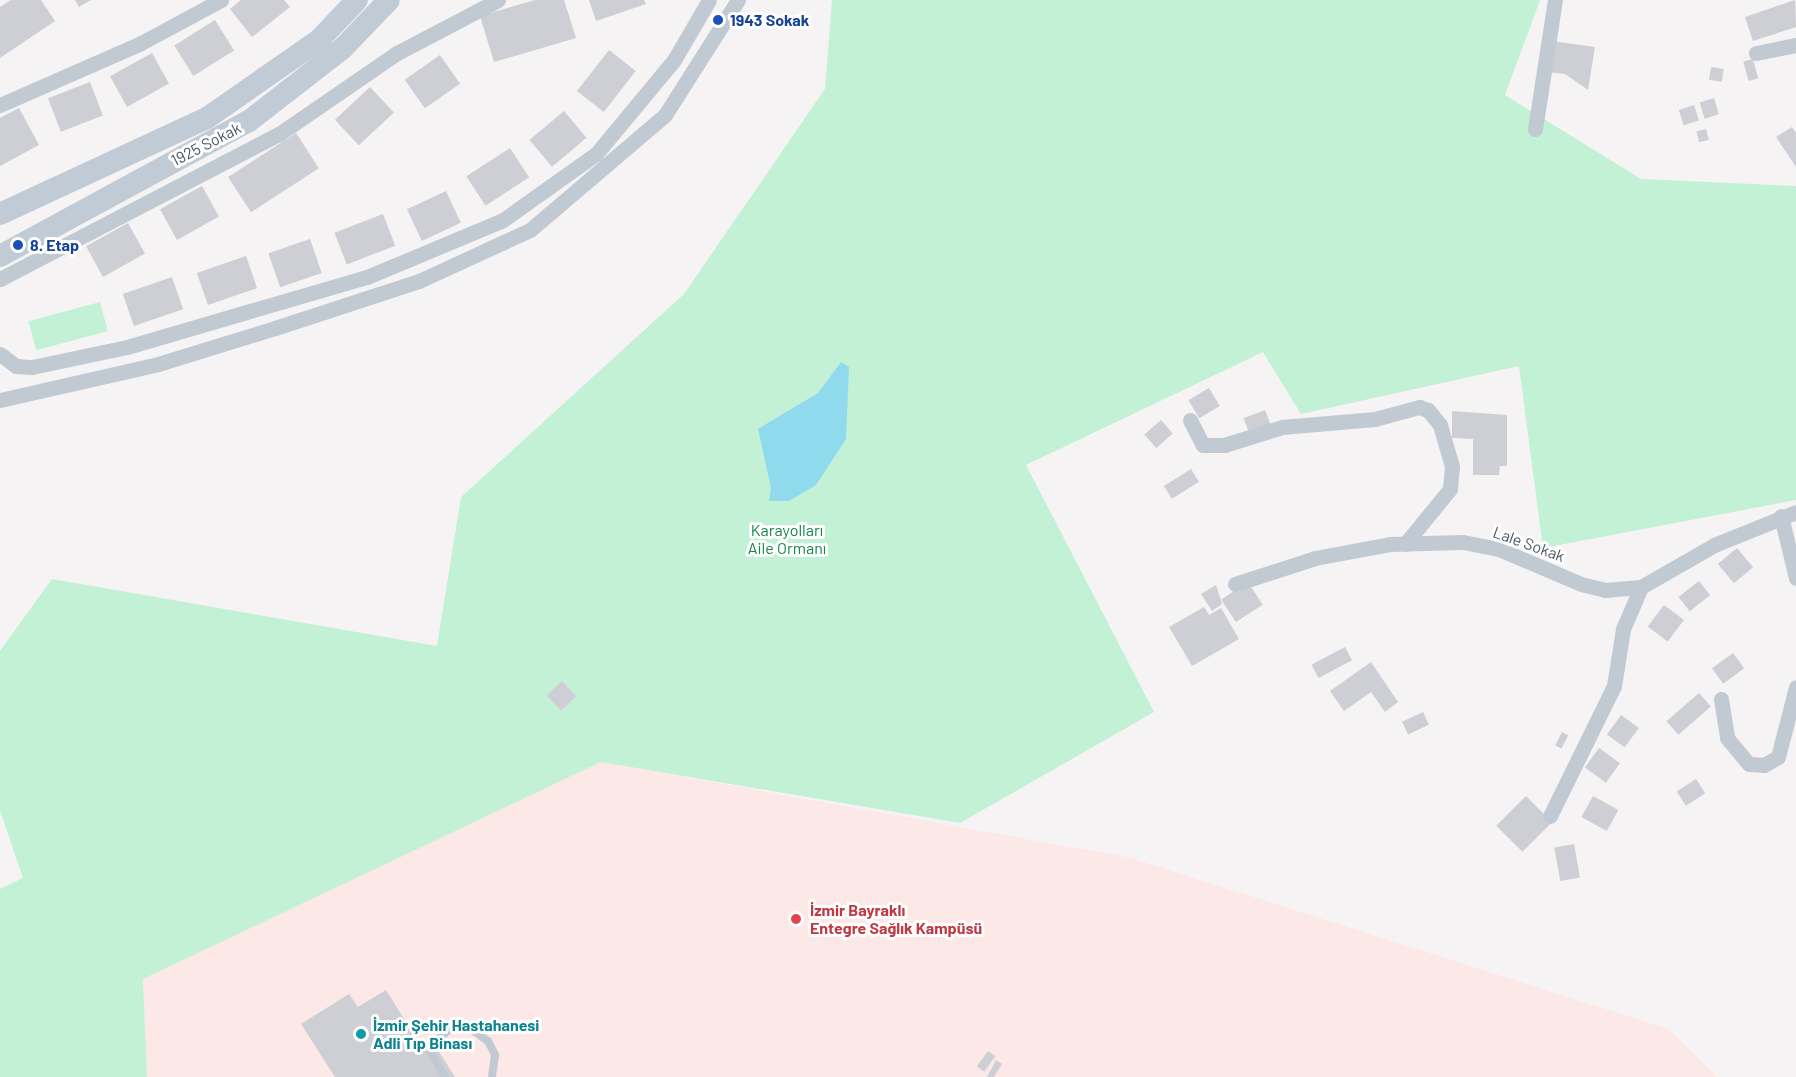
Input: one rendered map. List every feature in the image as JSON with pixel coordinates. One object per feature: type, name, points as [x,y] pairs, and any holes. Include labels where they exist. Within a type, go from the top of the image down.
[{"type":"main road","name":"1925 Sokak","points":[[0,214],[207,118],[319,40],[357,0]]},
{"type":"main road","name":"1925 Sokak","points":[[0,256],[249,121],[344,48],[389,0]]},
{"type":"street","points":[[0,105],[141,43],[221,0]]},
{"type":"street","points":[[0,279],[279,134],[414,42],[498,0]]},
{"type":"street","points":[[0,354],[16,366],[32,367],[127,347],[367,277],[503,220],[596,154],[674,60],[709,0]]},
{"type":"street","points":[[0,400],[158,364],[419,281],[506,243],[562,208],[665,115],[738,0]]},
{"type":"street","points":[[1535,129],[1555,0]]},
{"type":"street","points":[[1756,53],[1796,45]]},
{"type":"street","points":[[76,213],[85,235]]},
{"type":"street","points":[[1190,420],[1203,445],[1224,445],[1282,428],[1375,419],[1419,407],[1428,410],[1440,425],[1452,466],[1450,489],[1405,544]]},
{"type":"street","points":[[1789,514],[1796,578]]},
{"type":"street","name":"Lale Sokak","points":[[1235,584],[1315,558],[1405,544],[1463,542],[1499,549],[1581,584],[1605,590],[1641,587],[1714,545],[1789,514]]},
{"type":"street","points":[[1550,816],[1614,686],[1623,629],[1641,587]]},
{"type":"street","points":[[1720,699],[1727,738],[1749,764],[1764,765],[1778,757],[1796,687]]},
{"type":"lane","points":[[445,1077],[428,1048],[449,1030],[467,1026],[488,1041],[495,1055],[492,1077]]},
{"type":"shaded area","name":"İzmir Bayraklı Entegre Sağlık Kampüsü","points":[[601,762],[1131,858],[1668,1029],[1717,1077],[147,1077],[143,979]]},
{"type":"green space","name":"Karayolları Aile Ormanı","points":[[832,0],[1540,0],[1505,95],[1641,179],[1796,186],[1796,500],[1543,548],[1519,366],[1301,414],[1263,352],[1026,465],[1154,712],[960,823],[601,762],[143,979],[147,1077],[0,1077],[0,889],[23,878],[0,810],[0,651],[52,579],[437,646],[461,497],[684,294],[825,89]]},
{"type":"green space","points":[[100,302],[108,331],[36,350],[29,321]]},
{"type":"water","points":[[841,362],[849,367],[846,439],[816,485],[789,501],[769,501],[771,488],[758,429],[818,393]]},
{"type":"building","points":[[11,0],[41,0],[55,21],[0,58],[0,7]]},
{"type":"building","points":[[75,0],[91,0],[79,7]]},
{"type":"building","points":[[241,0],[284,0],[290,7],[252,37],[230,9]]},
{"type":"building","points":[[535,0],[564,0],[576,38],[494,62],[480,16]]},
{"type":"building","points":[[589,0],[644,0],[646,4],[596,21]]},
{"type":"building","points":[[1795,0],[1796,27],[1753,41],[1745,17]]},
{"type":"building","points":[[215,20],[234,51],[193,76],[174,45]]},
{"type":"building","points":[[1551,41],[1595,47],[1588,90],[1565,74],[1547,72]]},
{"type":"building","points":[[609,50],[636,71],[604,112],[577,91]]},
{"type":"building","points":[[152,53],[169,84],[127,107],[110,76]]},
{"type":"building","points":[[440,55],[460,84],[425,108],[405,80]]},
{"type":"building","points":[[1753,59],[1758,78],[1749,81],[1743,62]]},
{"type":"building","points":[[1711,67],[1724,69],[1722,82],[1709,80]]},
{"type":"building","points":[[90,82],[103,116],[61,132],[48,98]]},
{"type":"building","points":[[370,87],[394,113],[359,145],[335,120]]},
{"type":"building","points":[[1714,98],[1719,114],[1705,119],[1700,102]]},
{"type":"building","points":[[1694,105],[1699,120],[1684,125],[1679,110]]},
{"type":"building","points":[[19,108],[39,145],[0,166],[0,118]]},
{"type":"building","points":[[564,111],[586,138],[552,167],[530,140]]},
{"type":"building","points":[[1792,127],[1796,133],[1796,167],[1776,137]]},
{"type":"building","points":[[1706,129],[1709,140],[1699,142],[1696,132]]},
{"type":"building","points":[[296,133],[319,168],[251,212],[228,177]]},
{"type":"building","points":[[510,148],[529,177],[485,206],[466,176]]},
{"type":"building","points":[[202,186],[219,217],[177,240],[160,209]]},
{"type":"building","points":[[446,191],[461,223],[422,241],[407,209]]},
{"type":"building","points":[[383,214],[395,246],[347,264],[334,233]]},
{"type":"building","points":[[128,223],[145,254],[103,277],[86,246]]},
{"type":"building","points":[[310,239],[322,273],[280,287],[268,253]]},
{"type":"building","points":[[246,256],[257,288],[208,305],[197,273]]},
{"type":"building","points":[[172,277],[183,309],[134,326],[123,294]]},
{"type":"building","points":[[1209,388],[1220,406],[1199,418],[1188,400]]},
{"type":"building","points":[[1265,410],[1272,428],[1250,436],[1244,418]]},
{"type":"building","points":[[1452,411],[1507,415],[1507,466],[1500,466],[1499,475],[1473,475],[1473,439],[1452,438]]},
{"type":"building","points":[[1161,420],[1173,434],[1156,448],[1144,434]]},
{"type":"building","points":[[1191,469],[1199,482],[1172,499],[1164,486]]},
{"type":"building","points":[[1737,548],[1753,567],[1734,583],[1718,564]]},
{"type":"building","points":[[1699,581],[1710,595],[1690,611],[1679,597]]},
{"type":"building","points":[[1248,582],[1263,605],[1236,622],[1221,599]]},
{"type":"building","points":[[1216,585],[1222,604],[1212,611],[1201,594]]},
{"type":"building","points":[[1664,605],[1684,620],[1668,642],[1648,627]]},
{"type":"building","points":[[1204,607],[1209,615],[1221,608],[1239,639],[1192,666],[1169,627]]},
{"type":"building","points":[[1345,647],[1352,660],[1318,678],[1311,665]]},
{"type":"building","points":[[1733,653],[1744,668],[1723,684],[1712,668]]},
{"type":"building","points":[[1371,662],[1398,702],[1385,712],[1371,692],[1344,711],[1330,691]]},
{"type":"building","points":[[562,681],[576,696],[561,711],[547,695]]},
{"type":"building","points":[[1699,693],[1711,707],[1678,735],[1667,721]]},
{"type":"building","points":[[1423,712],[1429,725],[1408,734],[1402,722]]},
{"type":"building","points":[[1621,715],[1639,728],[1625,747],[1607,734]]},
{"type":"building","points":[[1562,732],[1568,735],[1561,749],[1555,745]]},
{"type":"building","points":[[1599,748],[1620,763],[1606,783],[1585,767]]},
{"type":"building","points":[[1696,779],[1705,793],[1686,806],[1677,792]]},
{"type":"building","points":[[1526,796],[1552,822],[1522,852],[1496,826]]},
{"type":"building","points":[[1593,796],[1618,810],[1607,831],[1581,817]]},
{"type":"building","points":[[1574,844],[1580,877],[1560,881],[1554,847]]},
{"type":"building","name":"İzmir Şehir Hastahanesi Adli Tıp Binası","points":[[386,990],[424,1051],[434,1044],[455,1077],[335,1077],[301,1024],[349,994],[358,1007]]},
{"type":"building","points":[[988,1051],[995,1056],[984,1072],[977,1066]]},
{"type":"building","points":[[996,1060],[1002,1064],[994,1077],[987,1077]]},
{"type":"place","name":"1943 Sokak","points":[[718,20]]},
{"type":"place","name":"8. Etap","points":[[18,245]]},
{"type":"place","name":"İzmir Bayraklı Entegre Sağlık Kampüsü","points":[[796,919]]},
{"type":"place","name":"İzmir Şehir Hastahanesi Adli Tıp Binası","points":[[361,1034]]}]
